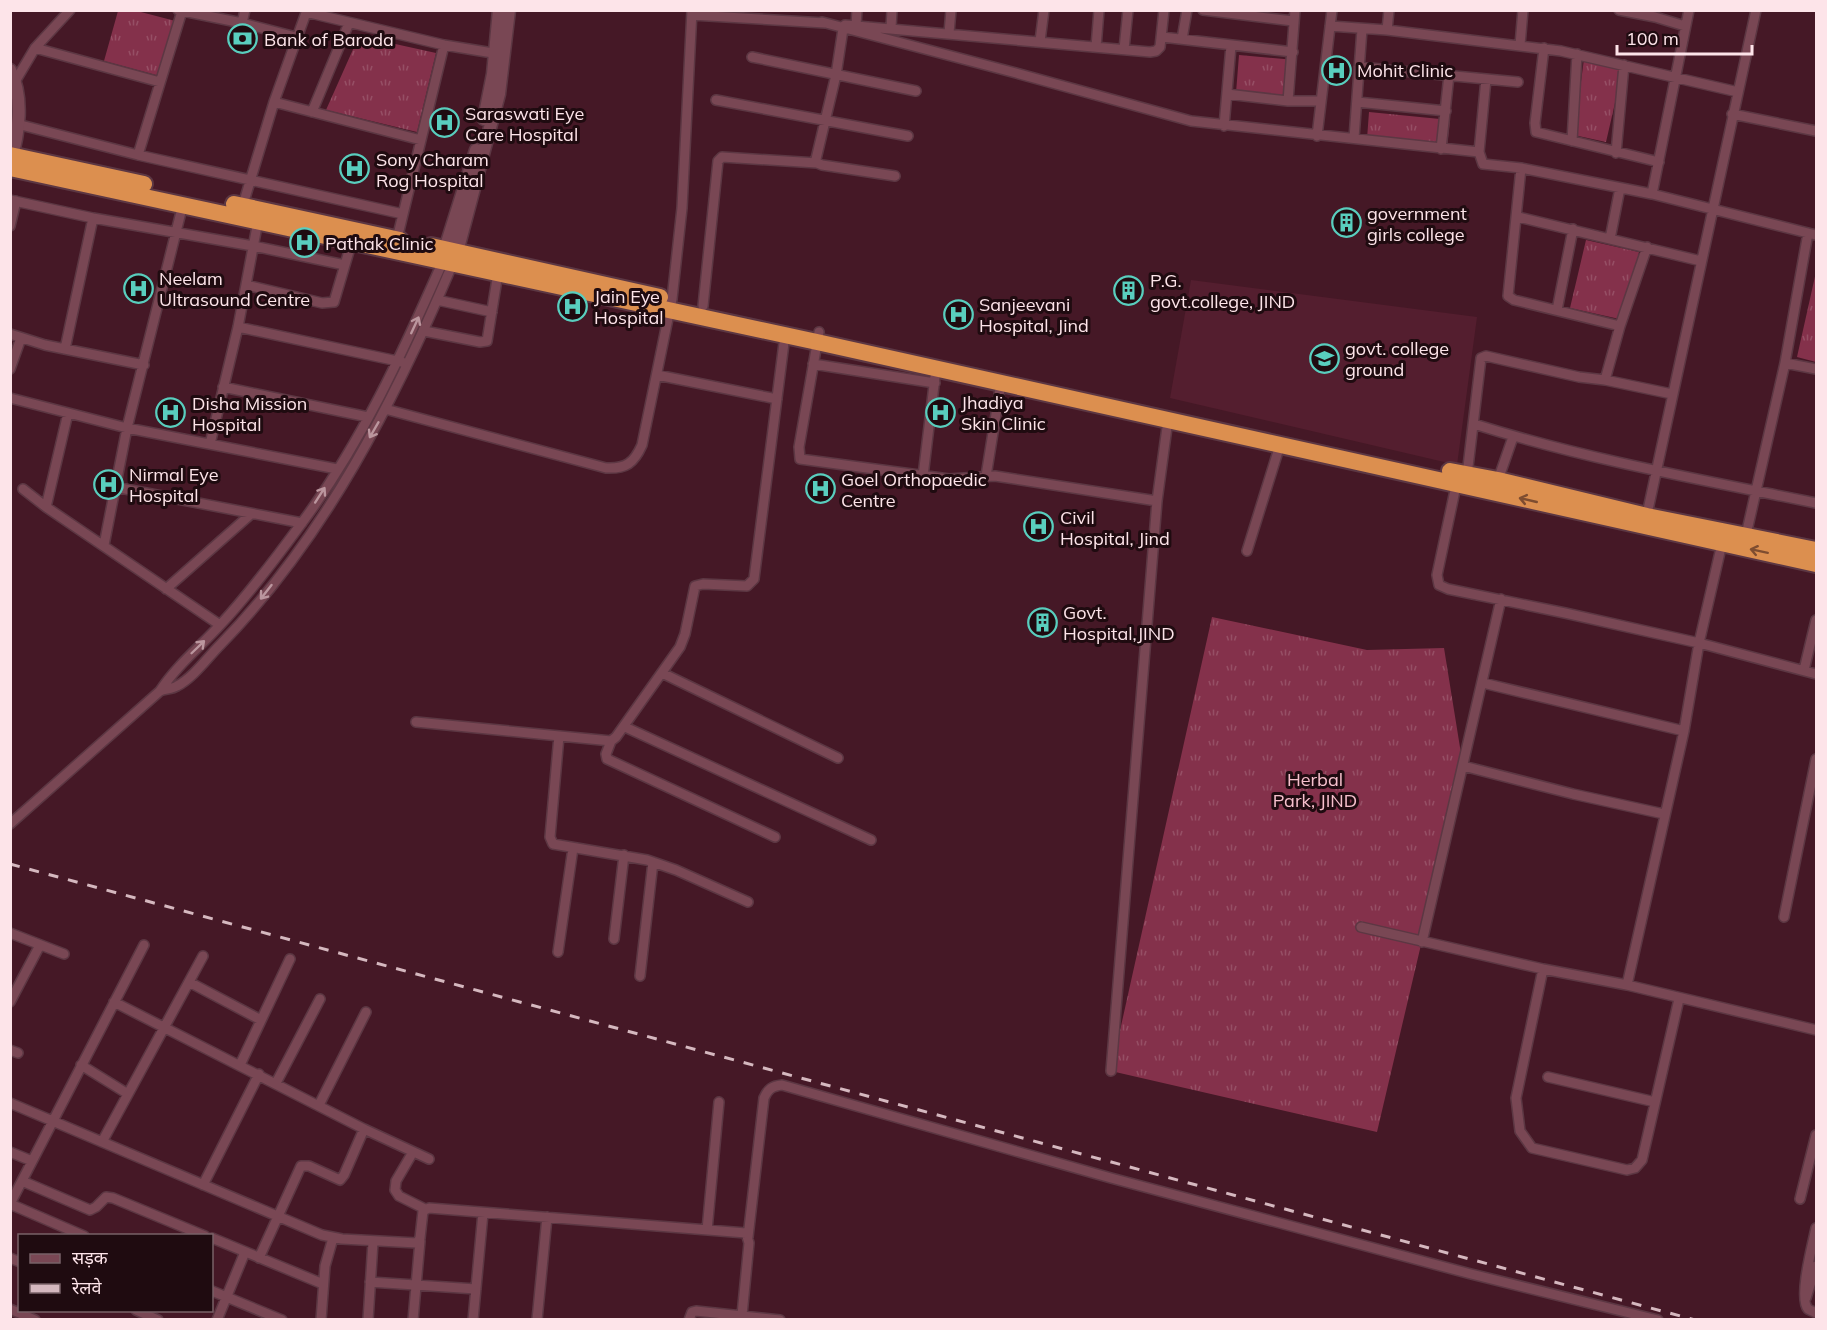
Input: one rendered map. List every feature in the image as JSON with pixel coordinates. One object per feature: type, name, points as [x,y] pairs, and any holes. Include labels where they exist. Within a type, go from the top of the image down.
[{"type":"highway","points":[[11,160],[183,204],[241,211],[258,221],[352,241],[449,256],[671,305],[785,335],[818,337],[935,376],[1001,383],[1280,445],[1461,477],[1498,480],[1645,521]]},
{"type":"highway","points":[[11,160],[241,211],[397,239],[498,273],[671,305],[703,306],[818,337],[1461,477],[1645,521],[1723,537],[1816,564]]},
{"type":"highway","points":[[1723,537],[1746,535],[1816,550]]},
{"type":"street","points":[[11,160],[19,104],[12,80],[36,48],[70,10]]},
{"type":"street","points":[[242,24],[245,10]]},
{"type":"street","points":[[499,10],[500,54]]},
{"type":"street","points":[[160,691],[176,687],[188,677],[246,618],[284,569],[344,482],[408,365],[437,300],[482,128],[509,10]]},
{"type":"street","points":[[797,21],[798,10]]},
{"type":"street","points":[[856,26],[857,10]]},
{"type":"street","points":[[891,28],[892,10]]},
{"type":"street","points":[[949,33],[951,10]]},
{"type":"street","points":[[1040,41],[1044,10]]},
{"type":"street","points":[[1096,47],[1099,10]]},
{"type":"street","points":[[1124,49],[1128,10]]},
{"type":"street","points":[[385,409],[606,468],[618,469],[630,465],[642,445],[671,305],[682,208],[692,13],[732,14],[1156,51],[1162,37],[1164,10]]},
{"type":"street","points":[[1182,39],[1186,10]]},
{"type":"street","points":[[1203,10],[1294,16],[1288,101]]},
{"type":"street","points":[[1317,136],[1332,10]]},
{"type":"street","points":[[1387,30],[1389,10]]},
{"type":"street","points":[[1520,45],[1523,10]]},
{"type":"street","points":[[1652,194],[1689,10]]},
{"type":"street","points":[[1645,521],[1756,10]]},
{"type":"street","points":[[138,155],[180,11],[195,12],[296,38]]},
{"type":"street","points":[[241,211],[274,102],[306,11],[444,45],[500,54]]},
{"type":"street","points":[[1622,11],[1655,17],[1685,26]]},
{"type":"street","points":[[822,22],[1191,122],[1479,152]]},
{"type":"street","points":[[312,112],[349,23]]},
{"type":"street","points":[[1330,26],[1387,30],[1544,48],[1624,64],[1738,92]]},
{"type":"street","points":[[817,163],[816,155],[836,75],[843,29]]},
{"type":"street","points":[[1354,138],[1362,29]]},
{"type":"street","points":[[1162,37],[1293,52]]},
{"type":"street","points":[[397,239],[444,45]]},
{"type":"street","points":[[1224,126],[1231,46]]},
{"type":"street","points":[[36,48],[160,82]]},
{"type":"street","points":[[1544,48],[1536,132],[1659,162]]},
{"type":"street","points":[[1572,141],[1577,54]]},
{"type":"street","points":[[752,57],[916,91]]},
{"type":"street","points":[[1616,153],[1624,64]]},
{"type":"street","points":[[1359,66],[1518,82]]},
{"type":"street","points":[[1441,149],[1449,75]]},
{"type":"street","points":[[1486,79],[1479,152],[1483,164],[1521,168],[1652,194],[1812,234],[1746,535]]},
{"type":"street","points":[[1227,94],[1288,101],[1320,101]]},
{"type":"street","points":[[716,100],[908,136]]},
{"type":"street","points":[[274,102],[421,140]]},
{"type":"street","points":[[1358,102],[1446,111]]},
{"type":"street","points":[[1732,114],[1816,131]]},
{"type":"street","points":[[17,124],[138,155],[403,214]]},
{"type":"street","points":[[703,306],[718,160],[722,157],[817,163],[895,176]]},
{"type":"street","points":[[1521,168],[1518,217],[1508,296],[1514,300],[1620,326]]},
{"type":"street","points":[[1610,239],[1620,189]]},
{"type":"street","points":[[10,226],[13,200],[93,218],[253,246],[345,265]]},
{"type":"street","points":[[104,545],[127,428],[183,204]]},
{"type":"street","points":[[1518,217],[1701,261]]},
{"type":"street","points":[[65,349],[93,218]]},
{"type":"street","points":[[210,444],[238,327],[258,221]]},
{"type":"street","points":[[1557,310],[1573,229]]},
{"type":"street","points":[[246,285],[329,303],[334,302],[352,241]]},
{"type":"street","points":[[1605,380],[1620,326],[1647,247]]},
{"type":"street","points":[[10,824],[160,691],[176,668],[220,625],[302,523],[368,417],[449,256]]},
{"type":"street","points":[[424,331],[487,341],[498,273]]},
{"type":"street","points":[[437,300],[492,312]]},
{"type":"street","points":[[238,327],[398,360],[408,365]]},
{"type":"street","points":[[10,334],[65,349],[144,365]]},
{"type":"street","points":[[775,837],[608,759],[606,754],[611,741],[625,727],[683,640],[695,586],[703,584],[747,586],[754,579],[785,335]]},
{"type":"street","points":[[818,337],[799,447],[800,459],[923,476],[957,479],[986,476],[1157,501]]},
{"type":"street","points":[[10,369],[21,338]]},
{"type":"street","points":[[1672,394],[1579,377],[1486,356],[1481,358],[1474,424],[1437,581],[1439,585],[1448,589],[1699,643],[1816,674]]},
{"type":"street","points":[[1785,363],[1816,369]]},
{"type":"street","points":[[813,364],[935,376],[923,476]]},
{"type":"street","points":[[657,375],[777,399]]},
{"type":"street","points":[[986,476],[1001,383]]},
{"type":"street","points":[[223,387],[368,417]]},
{"type":"street","points":[[10,398],[127,428],[337,469]]},
{"type":"street","points":[[46,507],[68,413]]},
{"type":"street","points":[[1111,1071],[1157,501],[1168,420]]},
{"type":"street","points":[[1474,424],[1514,437],[1816,504]]},
{"type":"street","points":[[1498,480],[1514,437]]},
{"type":"street","points":[[1247,551],[1280,445]]},
{"type":"street","points":[[115,487],[302,523]]},
{"type":"street","points":[[23,489],[220,625]]},
{"type":"street","points":[[166,589],[251,514]]},
{"type":"street","points":[[1627,985],[1684,731],[1699,643],[1723,537]]},
{"type":"street","points":[[272,561],[284,569]]},
{"type":"street","points":[[1422,942],[1501,599]]},
{"type":"street","points":[[1804,670],[1816,620]]},
{"type":"street","points":[[662,673],[838,758]]},
{"type":"street","points":[[1483,683],[1684,731]]},
{"type":"street","points":[[416,722],[611,741]]},
{"type":"street","points":[[625,727],[871,840]]},
{"type":"street","points":[[560,736],[551,841],[553,844],[653,862],[748,902]]},
{"type":"street","points":[[1784,917],[1816,759]]},
{"type":"street","points":[[1463,766],[1664,814]]},
{"type":"street","points":[[558,952],[573,848]]},
{"type":"street","points":[[614,939],[624,855]]},
{"type":"street","points":[[640,976],[653,862]]},
{"type":"street","points":[[1360,927],[1543,969],[1627,985],[1816,1030]]},
{"type":"street","points":[[10,933],[64,954]]},
{"type":"street","points":[[10,1002],[14,990],[40,945]]},
{"type":"street","points":[[79,1234],[10,1204],[144,945]]},
{"type":"street","points":[[102,1142],[203,956]]},
{"type":"street","points":[[240,1065],[290,959]]},
{"type":"street","points":[[1543,969],[1516,1098],[1520,1131],[1532,1148],[1627,1170],[1635,1168],[1642,1160],[1679,999]]},
{"type":"street","points":[[189,982],[261,1020]]},
{"type":"street","points":[[276,1083],[320,999]]},
{"type":"street","points":[[114,1002],[364,1129],[429,1159]]},
{"type":"street","points":[[319,1105],[366,1012]]},
{"type":"street","points":[[81,1065],[128,1094]]},
{"type":"street","points":[[203,1185],[258,1074]]},
{"type":"street","points":[[1548,1077],[1655,1102]]},
{"type":"street","points":[[742,1316],[762,1107],[767,1090],[773,1086],[782,1085],[1111,1178],[1470,1274],[1658,1320]]},
{"type":"street","points":[[10,1102],[333,1238],[413,1244],[420,1241]]},
{"type":"street","points":[[707,1230],[719,1102]]},
{"type":"street","points":[[259,1258],[301,1166],[309,1166],[335,1179],[342,1178],[364,1129]]},
{"type":"street","points":[[1800,1199],[1816,1135]]},
{"type":"street","points":[[10,1152],[32,1161]]},
{"type":"street","points":[[413,1152],[396,1181],[395,1190],[399,1196],[425,1209],[746,1233],[748,1237]]},
{"type":"street","points":[[22,1181],[90,1210],[96,1208],[106,1197],[113,1198],[200,1234]]},
{"type":"street","points":[[413,1320],[425,1209]]},
{"type":"street","points":[[473,1320],[483,1212]]},
{"type":"street","points":[[537,1320],[547,1217]]},
{"type":"street","points":[[1810,1314],[1805,1300],[1804,1284],[1816,1228]]},
{"type":"street","points":[[213,1238],[323,1284]]},
{"type":"street","points":[[321,1320],[325,1266],[333,1238]]},
{"type":"street","points":[[368,1320],[373,1242]]},
{"type":"street","points":[[217,1320],[245,1252]]},
{"type":"street","points":[[1805,1300],[1812,1286],[1816,1266]]},
{"type":"street","points":[[370,1282],[476,1289]]},
{"type":"street","points":[[213,1291],[282,1320]]},
{"type":"street","points":[[10,1309],[34,1320]]},
{"type":"street","points":[[689,1320],[692,1312],[696,1311],[780,1320]]},
{"type":"street","points":[[138,1312],[158,1320]]},
{"type":"shaded area","name":"govt. college ground","points":[[1191,280],[1477,317],[1457,465],[1170,398]]},
{"type":"green space","points":[[118,11],[137,11],[183,23],[167,78],[104,61]]},
{"type":"green space","points":[[359,36],[436,53],[417,132],[326,110]]},
{"type":"green space","points":[[1239,55],[1295,60],[1292,98],[1236,93]]},
{"type":"green space","points":[[1584,59],[1623,68],[1606,142],[1574,135]]},
{"type":"green space","points":[[1369,112],[1450,120],[1447,147],[1367,139]]},
{"type":"green space","points":[[1586,240],[1639,252],[1624,320],[1570,308]]},
{"type":"green space","points":[[1816,272],[1816,362],[1797,357]]},
{"type":"green space","name":"Herbal Park, JIND","points":[[1212,617],[1367,650],[1444,648],[1463,766],[1377,1132],[1111,1071]]},
{"type":"railway","points":[[10,864],[1695,1320]]},
{"type":"place","name":"Bank of Baroda","points":[[243,39]]},
{"type":"place","name":"Mohit Clinic","points":[[1336,70]]},
{"type":"place","name":"Saraswati Eye Care Hospital","points":[[444,123]]},
{"type":"place","name":"Sony Charam Rog Hospital","points":[[355,169]]},
{"type":"place","name":"government girls college","points":[[1346,223]]},
{"type":"place","name":"Pathak Clinic","points":[[304,243]]},
{"type":"place","name":"Neelam Ultrasound Centre","points":[[138,288]]},
{"type":"place","name":"P.G. govt.college, JIND","points":[[1129,290]]},
{"type":"place","name":"Jain Eye Hospital","points":[[573,306]]},
{"type":"place","name":"Sanjeevani Hospital, Jind","points":[[958,314]]},
{"type":"place","name":"govt. college ground","points":[[1324,358]]},
{"type":"place","name":"Jhadiya Skin Clinic","points":[[940,412]]},
{"type":"place","name":"Disha Mission Hospital","points":[[171,413]]},
{"type":"place","name":"Nirmal Eye Hospital","points":[[108,484]]},
{"type":"place","name":"Goel Orthopaedic Centre","points":[[820,489]]},
{"type":"place","name":"Civil Hospital, Jind","points":[[1039,527]]},
{"type":"place","name":"Govt. Hospital,JIND","points":[[1042,622]]}]
